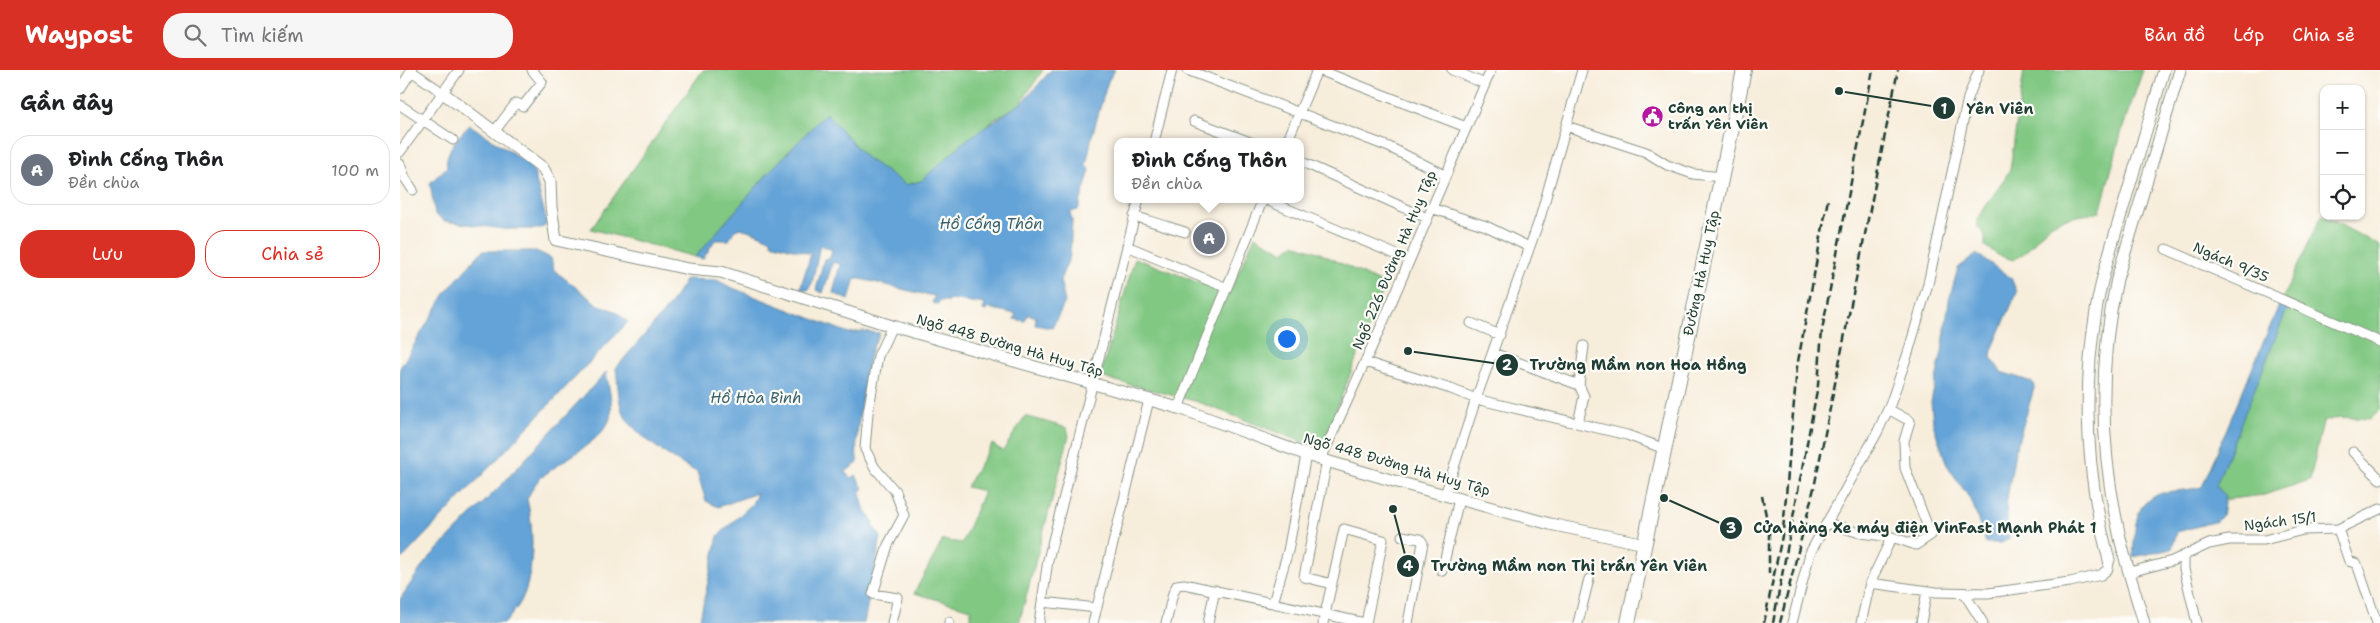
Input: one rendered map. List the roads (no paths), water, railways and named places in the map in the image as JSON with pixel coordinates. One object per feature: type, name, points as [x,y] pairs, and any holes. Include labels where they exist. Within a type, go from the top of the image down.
[{"type":"main road","name":"Đường Hà Huy Tập","points":[[1628,623],[1744,70]]},
{"type":"street","points":[[400,89],[411,70],[443,93]]},
{"type":"street","points":[[400,152],[459,70]]},
{"type":"street","points":[[494,132],[516,103],[523,106],[537,90],[541,78],[532,70]]},
{"type":"street","points":[[1155,138],[1172,70]]},
{"type":"street","points":[[1187,70],[1390,147],[1445,175]]},
{"type":"street","points":[[1289,138],[1318,70],[1466,127]]},
{"type":"street","points":[[1452,70],[1485,84]]},
{"type":"street","name":"Ngõ 226 Đường Hà Huy Tập","points":[[1332,584],[1304,577],[1324,460],[1491,70]]},
{"type":"street","points":[[1445,495],[1476,399],[1540,218],[1582,70]]},
{"type":"street","points":[[1792,623],[1810,553],[1888,409],[1908,353],[1928,284],[1968,98],[1979,70]]},
{"type":"street","points":[[1870,582],[1927,591],[1988,593],[2078,580],[2101,575],[2108,569],[2110,560],[2097,509],[2089,439],[2089,378],[2096,311],[2109,251],[2164,70]]},
{"type":"street","points":[[2144,623],[2112,503],[2104,438],[2104,373],[2111,306],[2127,245],[2180,70]]},
{"type":"street","name":"Ngõ 448 Đường Hà Huy Tập","points":[[443,93],[543,168],[550,181],[551,208],[556,240],[688,269],[720,272],[892,326],[1178,408],[1324,460],[1550,524],[1645,544]]},
{"type":"street","points":[[400,106],[453,140]]},
{"type":"street","points":[[1194,121],[1239,138]]},
{"type":"street","points":[[1566,126],[1646,152],[1667,165],[1693,174],[1721,177]]},
{"type":"street","points":[[1304,163],[1426,218]]},
{"type":"street","points":[[400,164],[405,178],[413,190]]},
{"type":"street","points":[[1039,623],[1048,560],[1138,203]]},
{"type":"street","points":[[1178,408],[1262,203]]},
{"type":"street","points":[[1274,203],[1409,260]]},
{"type":"street","points":[[1431,208],[1486,226],[1529,247]]},
{"type":"street","points":[[1134,216],[1185,232]]},
{"type":"street","points":[[1127,246],[1226,288]]},
{"type":"street","name":"Ngách 9/35","points":[[2166,250],[2380,342]]},
{"type":"street","points":[[1471,323],[1500,334]]},
{"type":"street","points":[[892,326],[878,356],[868,413],[865,449],[875,468],[895,491],[904,515],[888,546],[873,594],[898,598],[892,623]]},
{"type":"street","points":[[1578,423],[1584,396],[1579,385],[1584,346]]},
{"type":"street","points":[[1493,353],[1579,385]]},
{"type":"street","points":[[1365,362],[1451,389],[1476,399],[1627,435],[1665,449]]},
{"type":"street","points":[[1094,623],[1149,400]]},
{"type":"street","points":[[1827,523],[1860,534],[1892,536],[1916,544],[1931,535],[1905,468],[1904,441],[1910,421],[1888,409]]},
{"type":"street","points":[[2089,439],[2104,438]]},
{"type":"street","points":[[2353,452],[2380,479]]},
{"type":"street","points":[[1273,603],[1288,551],[1306,454]]},
{"type":"street","points":[[1442,571],[1459,499]]},
{"type":"street","name":"Ngách 15/1","points":[[2130,572],[2184,557],[2209,544],[2229,540],[2254,541],[2303,530],[2338,529],[2380,509]]},
{"type":"street","points":[[1166,623],[1173,593],[1177,585],[1215,590],[1273,603],[1324,619],[1366,623],[1383,540],[1344,529],[1324,619]]},
{"type":"street","points":[[2338,529],[2349,561],[2356,564],[2377,623]]},
{"type":"street","points":[[1402,536],[1420,539],[1423,543],[1408,623]]},
{"type":"street","points":[[1861,623],[1870,582],[1892,536]]},
{"type":"street","points":[[2184,557],[2184,569],[2196,623]]},
{"type":"street","points":[[1578,623],[1589,580]]},
{"type":"street","points":[[1208,623],[1215,590]]},
{"type":"street","points":[[1921,623],[1927,591]]},
{"type":"street","points":[[1964,593],[1983,623]]},
{"type":"street","points":[[1042,602],[1097,608]]},
{"type":"water","name":"Hồ Cống Thôn","points":[[1051,70],[1115,70],[1108,81],[1092,136],[1086,165],[1090,170],[1078,210],[1070,212],[1072,221],[1070,256],[1060,280],[1065,302],[1052,328],[1035,325],[1036,317],[1028,314],[1025,321],[1014,319],[1016,314],[988,308],[986,311],[983,310],[985,304],[950,299],[948,301],[939,301],[938,304],[932,303],[935,296],[855,278],[849,300],[833,293],[840,264],[833,262],[823,293],[816,290],[824,259],[830,258],[832,250],[820,245],[812,283],[808,290],[800,289],[811,254],[771,243],[772,240],[740,228],[735,230],[729,240],[715,240],[703,259],[695,257],[772,169],[826,113],[865,157],[906,185],[921,181],[965,141],[1024,101]]},
{"type":"water","points":[[470,125],[526,162],[534,172],[547,223],[544,227],[536,229],[504,229],[444,221],[435,214],[430,183],[447,167],[450,150]]},
{"type":"water","points":[[482,251],[536,251],[551,258],[554,270],[597,304],[615,311],[628,322],[400,561],[400,368],[446,292]]},
{"type":"water","points":[[1977,254],[2011,278],[2017,292],[1992,350],[1991,357],[2001,372],[2032,382],[2035,385],[2015,452],[2006,505],[2009,538],[2001,543],[1986,543],[1972,502],[1947,465],[1933,424],[1931,402],[1942,352],[1949,300],[1958,268]]},
{"type":"water","name":"Hồ Hòa Bình","points":[[686,279],[717,280],[730,287],[849,333],[863,331],[880,333],[871,351],[863,391],[858,425],[858,463],[845,472],[851,478],[856,475],[863,489],[860,493],[864,508],[881,537],[864,623],[699,623],[718,536],[752,504],[757,493],[718,507],[706,501],[697,472],[655,446],[627,420],[622,411],[616,368],[669,306]]},
{"type":"water","points":[[2280,303],[2288,307],[2216,485],[2225,496],[2222,516],[2217,521],[2177,532],[2172,549],[2133,557],[2138,516],[2141,508],[2147,501],[2167,492],[2202,487]]},
{"type":"water","points":[[606,372],[611,404],[611,414],[608,423],[593,440],[540,479],[533,487],[527,499],[532,537],[529,578],[521,601],[505,623],[400,623],[400,599],[426,561],[505,481]]},
{"type":"railway","points":[[1773,623],[1818,385],[1822,330],[1873,70]]},
{"type":"railway","points":[[1780,623],[1814,488],[1898,70]]},
{"type":"railway","points":[[1764,623],[1783,531],[1797,367],[1828,199]]},
{"type":"railway","points":[[1762,496],[1769,530],[1769,573]]},
{"type":"place","name":"Yên Viên","points":[[1839,91]]},
{"type":"place","name":"Công an thị trấn Yên Viên","points":[[1652,116]]},
{"type":"place","name":"Đình Cống Thôn","points":[[1209,238]]},
{"type":"place","name":"Trường Mầm non Hoa Hồng","points":[[1408,351]]},
{"type":"place","name":"Cửa hàng Xe máy điện VinFast Mạnh Phát 1","points":[[1664,498]]},
{"type":"place","name":"Trường Mầm non Thị trấn Yên Viên","points":[[1393,509]]}]
